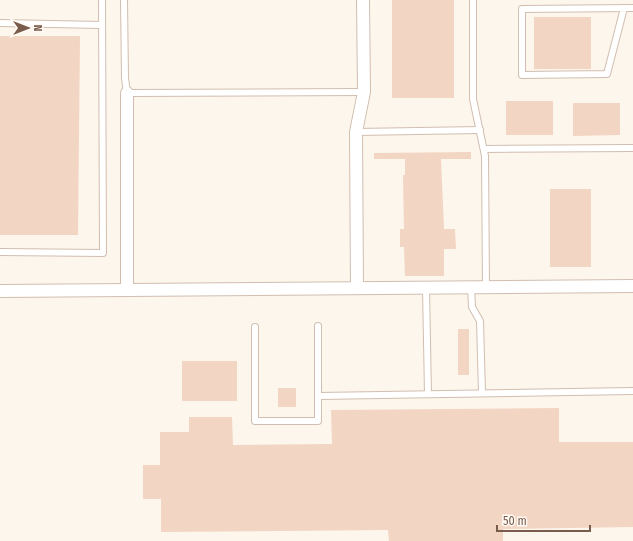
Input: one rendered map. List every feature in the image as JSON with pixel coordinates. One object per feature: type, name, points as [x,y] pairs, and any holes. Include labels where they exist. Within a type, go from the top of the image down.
[{"type":"street","points":[[357,288],[356,132],[364,92],[363,0]]},
{"type":"street","points":[[127,93],[127,290]]},
{"type":"street","points":[[0,291],[633,286]]},
{"type":"lane","points":[[0,252],[104,252],[102,0]]},
{"type":"lane","points":[[124,0],[125,78],[127,93],[364,92]]},
{"type":"lane","points":[[473,0],[473,100],[484,150],[486,287]]},
{"type":"lane","points":[[624,8],[607,74],[522,75],[522,10],[624,8],[633,8]]},
{"type":"lane","points":[[0,23],[102,25]]},
{"type":"lane","points":[[356,132],[480,130]]},
{"type":"lane","points":[[484,150],[633,148]]},
{"type":"lane","points":[[471,287],[472,307],[480,321],[482,393]]},
{"type":"lane","points":[[426,288],[428,394]]},
{"type":"lane","points":[[255,327],[255,421],[318,421],[318,326]]},
{"type":"lane","points":[[318,396],[633,391]]},
{"type":"building","points":[[392,0],[454,0],[454,98],[392,98]]},
{"type":"building","points":[[534,17],[591,17],[591,69],[534,69]]},
{"type":"building","points":[[0,36],[80,36],[78,235],[0,235]]},
{"type":"building","points":[[506,101],[553,101],[553,135],[506,135]]},
{"type":"building","points":[[573,103],[620,103],[620,135],[573,136]]},
{"type":"building","points":[[471,152],[471,159],[441,159],[444,229],[455,229],[456,249],[444,249],[444,276],[405,276],[404,247],[400,247],[400,229],[404,229],[403,175],[405,175],[405,159],[374,159],[374,153]]},
{"type":"building","points":[[550,189],[591,189],[591,267],[550,267]]},
{"type":"building","points":[[458,329],[469,329],[469,375],[458,375]]},
{"type":"building","points":[[182,361],[237,361],[237,401],[182,401]]},
{"type":"building","points":[[278,388],[296,388],[296,407],[278,407]]},
{"type":"building","points":[[559,408],[559,442],[633,442],[633,527],[503,529],[503,541],[389,541],[388,530],[161,532],[161,499],[143,499],[143,465],[160,465],[160,432],[189,432],[189,417],[232,417],[233,445],[332,444],[331,410]]}]
